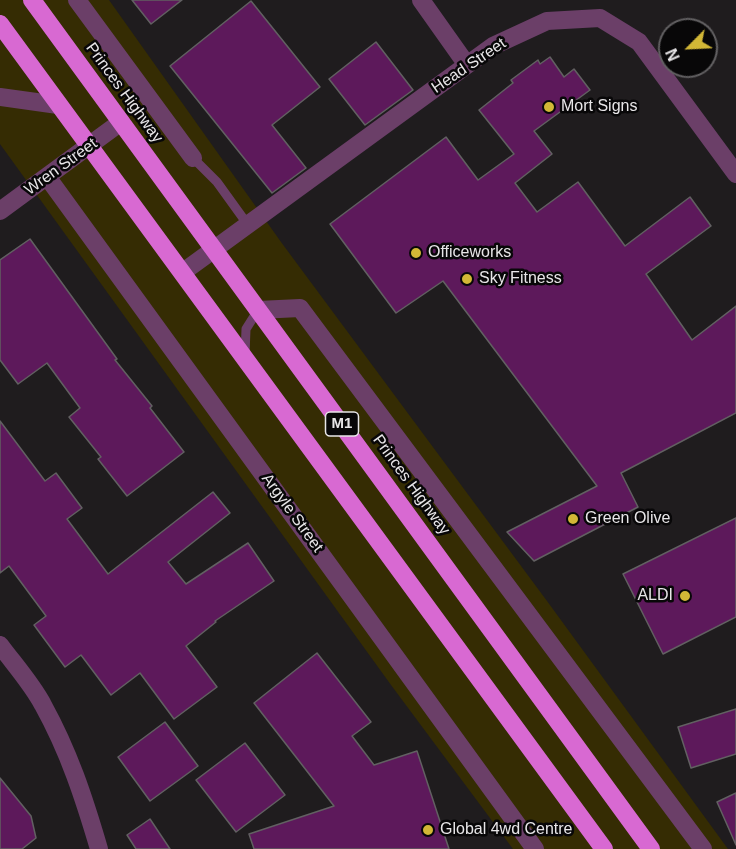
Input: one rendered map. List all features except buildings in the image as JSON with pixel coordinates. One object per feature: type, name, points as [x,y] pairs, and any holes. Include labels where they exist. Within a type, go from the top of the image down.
[{"type":"highway","name":"Princes Highway","points":[[32,0],[651,849]]},
{"type":"highway","name":"M1","points":[[0,24],[604,849]]},
{"type":"street","points":[[77,0],[193,158]]},
{"type":"street","points":[[421,0],[467,65]]},
{"type":"street","name":"Head Street","points":[[183,272],[493,46],[547,21],[600,18],[639,42],[736,174]]},
{"type":"street","points":[[0,97],[58,105]]},
{"type":"street","name":"Wren Street","points":[[0,211],[48,178],[121,122]]},
{"type":"street","name":"Argyle Street","points":[[48,178],[535,849]]},
{"type":"street","points":[[258,310],[300,308],[703,849]]},
{"type":"street","points":[[0,645],[42,703],[66,751],[82,791],[99,849]]},
{"type":"lane","points":[[193,158],[217,182],[248,225]]},
{"type":"lane","points":[[245,357],[246,329],[258,310]]},
{"type":"shaded area","points":[[0,0],[109,0],[281,242],[728,849],[513,849],[391,685],[0,144]]},
{"type":"place","name":"Mort Signs","points":[[549,107]]},
{"type":"place","name":"Officeworks","points":[[416,253]]},
{"type":"place","name":"Sky Fitness","points":[[467,279]]},
{"type":"place","name":"Green Olive","points":[[573,519]]},
{"type":"place","name":"ALDI","points":[[685,596]]},
{"type":"place","name":"Global 4wd Centre","points":[[428,830]]}]
